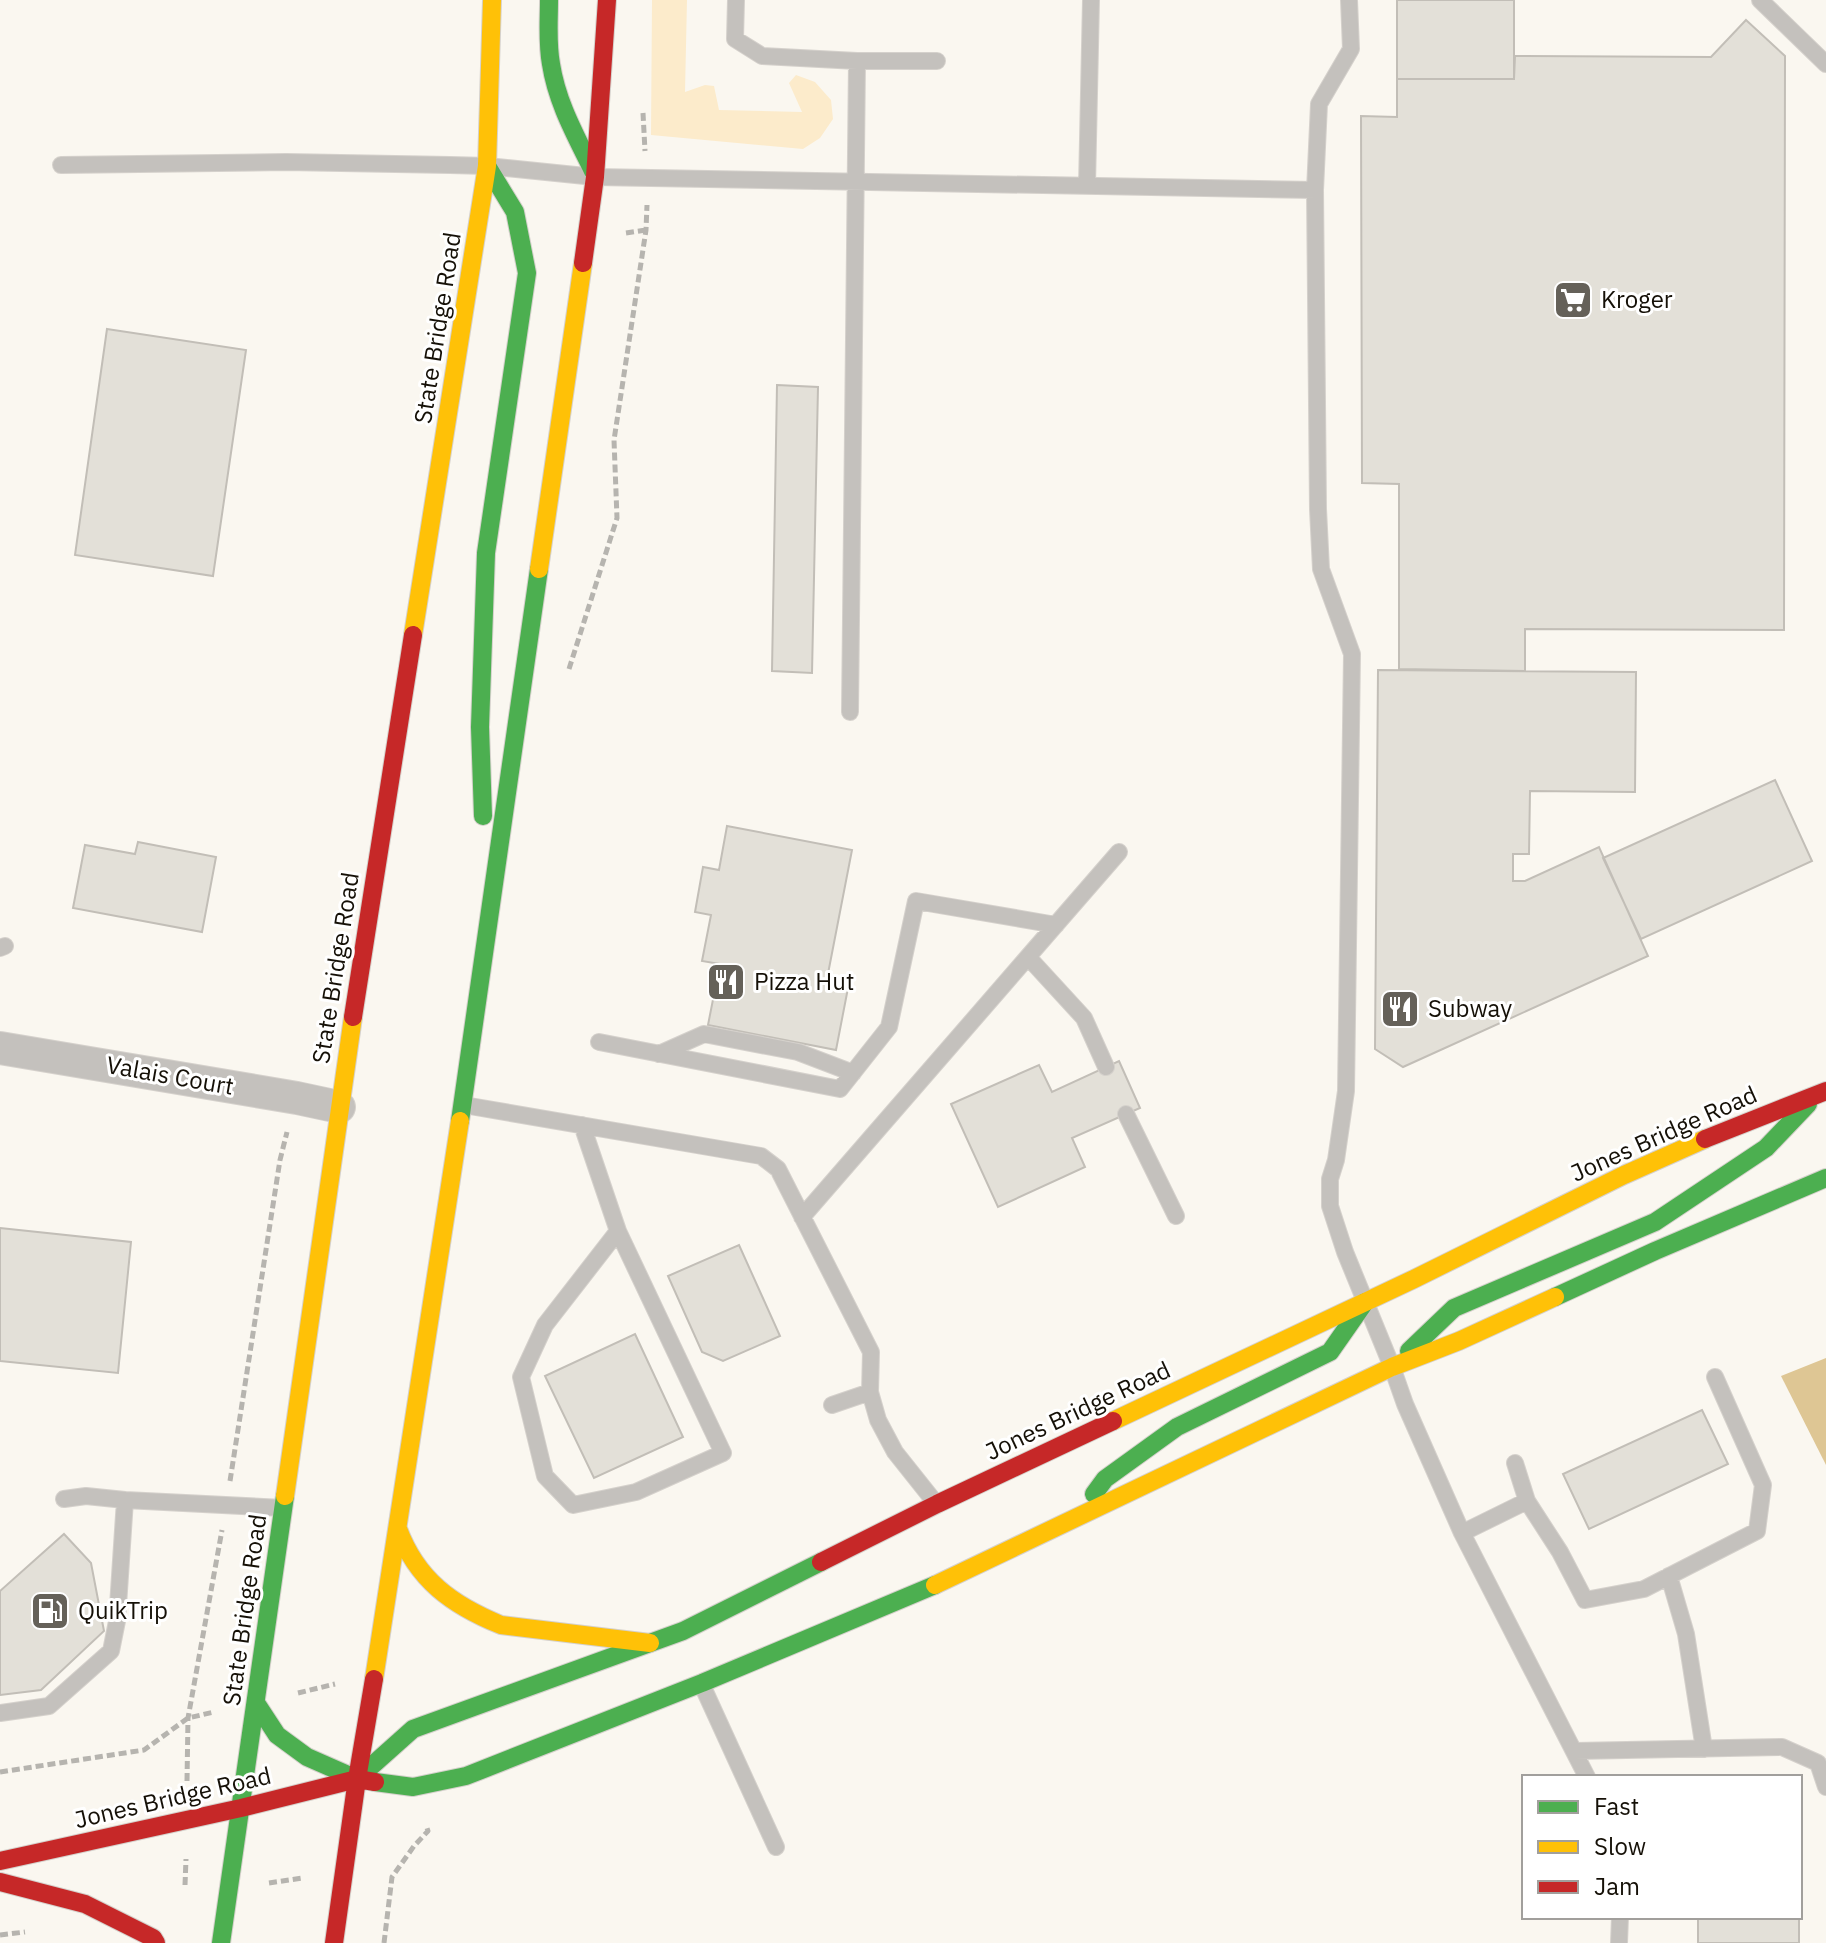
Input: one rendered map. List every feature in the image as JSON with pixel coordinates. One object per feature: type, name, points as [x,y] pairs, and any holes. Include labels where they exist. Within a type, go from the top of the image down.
[{"type":"main road","name":"State Bridge Road","points":[[221,1943],[339,1107],[487,166],[492,0]]},
{"type":"main road","points":[[549,0],[551,68],[558,94],[595,177]]},
{"type":"main road","points":[[334,1943],[462,1105],[595,177],[607,0]]},
{"type":"main road","points":[[487,166],[515,212],[527,273],[486,553],[480,727],[487,928]]},
{"type":"main road","points":[[1392,1367],[1454,1308],[1655,1222],[1766,1148],[1822,1093]]},
{"type":"main road","name":"Jones Bridge Road","points":[[357,1779],[413,1729],[683,1631],[937,1504],[1676,1151],[1822,1093]]},
{"type":"main road","name":"Jones Bridge Road","points":[[0,1861],[357,1779],[413,1787],[466,1776],[702,1683],[952,1578],[1392,1367],[1459,1341],[1655,1251],[1826,1178]]},
{"type":"main road","points":[[1076,1519],[1105,1479],[1177,1427],[1330,1352],[1365,1302]]},
{"type":"main road","points":[[398,1529],[410,1557],[425,1575],[449,1598],[478,1616],[501,1625],[650,1643]]},
{"type":"main road","points":[[256,1703],[277,1735],[307,1757],[357,1779]]},
{"type":"main road","points":[[0,1882],[85,1904],[153,1938],[156,1943]]},
{"type":"street","name":"Valais Court","points":[[0,1048],[339,1107]]},
{"type":"lane","points":[[736,0],[735,39],[762,56],[937,61]]},
{"type":"lane","points":[[1087,186],[1091,0]]},
{"type":"lane","points":[[1349,0],[1351,49],[1319,104],[1315,190],[1321,569],[1352,654],[1346,1091],[1336,1160],[1330,1179],[1330,1206],[1405,1404],[1462,1533],[1586,1775]]},
{"type":"lane","points":[[1760,0],[1826,64]]},
{"type":"lane","points":[[850,712],[857,61]]},
{"type":"lane","points":[[61,165],[286,162],[487,166],[595,177],[1315,190]]},
{"type":"lane","points":[[802,1217],[1119,852]]},
{"type":"lane","points":[[599,1042],[840,1089],[889,1027],[916,901],[1056,925]]},
{"type":"lane","points":[[1028,957],[1084,1018],[1106,1067]]},
{"type":"lane","points":[[659,1054],[704,1034],[798,1052],[853,1073]]},
{"type":"lane","points":[[462,1105],[761,1156],[778,1169],[871,1352],[870,1392],[878,1420],[895,1452],[937,1504]]},
{"type":"lane","points":[[1126,1114],[1176,1216]]},
{"type":"lane","points":[[582,1125],[618,1231],[723,1453],[636,1492],[573,1505],[545,1476],[521,1377],[545,1325],[618,1231]]},
{"type":"lane","points":[[1515,1463],[1527,1501],[1560,1552],[1585,1600],[1644,1589],[1757,1531],[1763,1485],[1715,1377]]},
{"type":"lane","points":[[832,1405],[870,1392]]},
{"type":"lane","points":[[64,1499],[86,1496],[283,1508]]},
{"type":"lane","points":[[0,1713],[49,1706],[111,1651],[117,1621],[125,1500]]},
{"type":"lane","points":[[1462,1533],[1527,1501]]},
{"type":"lane","points":[[1669,1576],[1686,1634],[1704,1749]]},
{"type":"lane","points":[[702,1683],[776,1847]]},
{"type":"lane","points":[[1575,1751],[1782,1747],[1818,1763],[1826,1787]]},
{"type":"lane","points":[[1619,1943],[1620,1919]]},
{"type":"path","points":[[0,1772],[144,1750],[188,1718]]},
{"type":"path","points":[[384,1943],[392,1877],[428,1831]]},
{"type":"shaded area","points":[[652,0],[687,0],[685,92],[705,85],[714,86],[719,110],[802,112],[789,83],[796,75],[815,82],[831,100],[833,119],[820,138],[803,149],[651,135]]},
{"type":"shaded area","points":[[1826,1358],[1826,1465],[1781,1376]]},
{"type":"building","points":[[1397,0],[1514,0],[1514,79],[1397,79]]},
{"type":"building","name":"Kroger","points":[[1746,20],[1785,56],[1784,630],[1525,629],[1525,671],[1399,669],[1399,484],[1362,483],[1361,116],[1397,117],[1397,79],[1514,79],[1515,56],[1711,57]]},
{"type":"building","points":[[107,329],[246,350],[213,576],[75,555]]},
{"type":"building","points":[[777,385],[818,387],[812,673],[772,671]]},
{"type":"building","points":[[1378,670],[1636,672],[1635,792],[1530,791],[1529,854],[1513,854],[1513,881],[1525,881],[1599,847],[1648,956],[1403,1067],[1375,1049]]},
{"type":"building","points":[[1775,780],[1812,861],[1641,939],[1603,858]]},
{"type":"building","points":[[727,826],[852,850],[826,984],[848,988],[836,1050],[708,1025],[720,964],[702,961],[711,915],[695,912],[703,867],[719,870]]},
{"type":"building","points":[[138,842],[216,857],[202,932],[73,908],[85,845],[135,854]]},
{"type":"building","points":[[1119,1061],[1140,1108],[1072,1138],[1085,1167],[998,1207],[951,1104],[1039,1065],[1052,1092]]},
{"type":"building","points":[[0,1228],[131,1242],[118,1373],[0,1361]]},
{"type":"building","points":[[739,1245],[780,1336],[723,1361],[702,1352],[668,1276]]},
{"type":"building","points":[[635,1334],[683,1437],[594,1478],[545,1376]]},
{"type":"building","points":[[1702,1410],[1728,1464],[1589,1529],[1563,1474]]},
{"type":"building","name":"QuikTrip","points":[[64,1534],[91,1563],[104,1631],[41,1690],[0,1695],[0,1591]]},
{"type":"building","points":[[1698,1919],[1799,1919],[1799,1943],[1698,1943]]},
{"type":"traffic: fast","points":[[549,0],[549,48],[554,78],[568,119],[593,171]]},
{"type":"traffic: fast","points":[[483,816],[480,727],[486,553],[527,273],[515,212],[487,166]]},
{"type":"traffic: fast","points":[[460,1121],[539,569]]},
{"type":"traffic: fast","points":[[1409,1351],[1454,1308],[1655,1222],[1766,1148],[1808,1104]]},
{"type":"traffic: fast","points":[[1555,1297],[1826,1178]]},
{"type":"traffic: fast","points":[[1094,1494],[1105,1479],[1177,1427],[1330,1352],[1365,1302]]},
{"type":"traffic: fast","points":[[221,1943],[285,1496]]},
{"type":"traffic: fast","points":[[357,1779],[413,1729],[683,1631],[821,1562]]},
{"type":"traffic: fast","points":[[375,1782],[413,1787],[466,1776],[702,1683],[935,1585]]},
{"type":"traffic: fast","points":[[256,1703],[277,1735],[307,1757],[357,1779]]},
{"type":"traffic: slow","points":[[413,635],[487,166],[492,0]]},
{"type":"traffic: slow","points":[[539,569],[583,263]]},
{"type":"traffic: slow","points":[[285,1496],[353,1017]]},
{"type":"traffic: slow","points":[[374,1679],[460,1121]]},
{"type":"traffic: slow","points":[[1113,1421],[1705,1139]]},
{"type":"traffic: slow","points":[[935,1585],[1392,1367],[1459,1341],[1555,1297]]},
{"type":"traffic: slow","points":[[398,1529],[415,1563],[426,1577],[452,1599],[483,1617],[501,1625],[650,1643]]},
{"type":"traffic: jam","points":[[583,263],[595,177],[607,0]]},
{"type":"traffic: jam","points":[[353,1017],[413,635]]},
{"type":"traffic: jam","points":[[1705,1139],[1826,1091]]},
{"type":"traffic: jam","points":[[821,1562],[1113,1421]]},
{"type":"traffic: jam","points":[[334,1943],[374,1679]]},
{"type":"traffic: jam","points":[[0,1861],[357,1779],[375,1782]]},
{"type":"traffic: jam","points":[[0,1882],[85,1904],[153,1938],[156,1943]]},
{"type":"place","name":"Kroger","points":[[1573,300]]},
{"type":"place","name":"Pizza Hut","points":[[726,982]]},
{"type":"place","name":"Subway","points":[[1400,1009]]},
{"type":"place","name":"QuikTrip","points":[[50,1611]]}]
